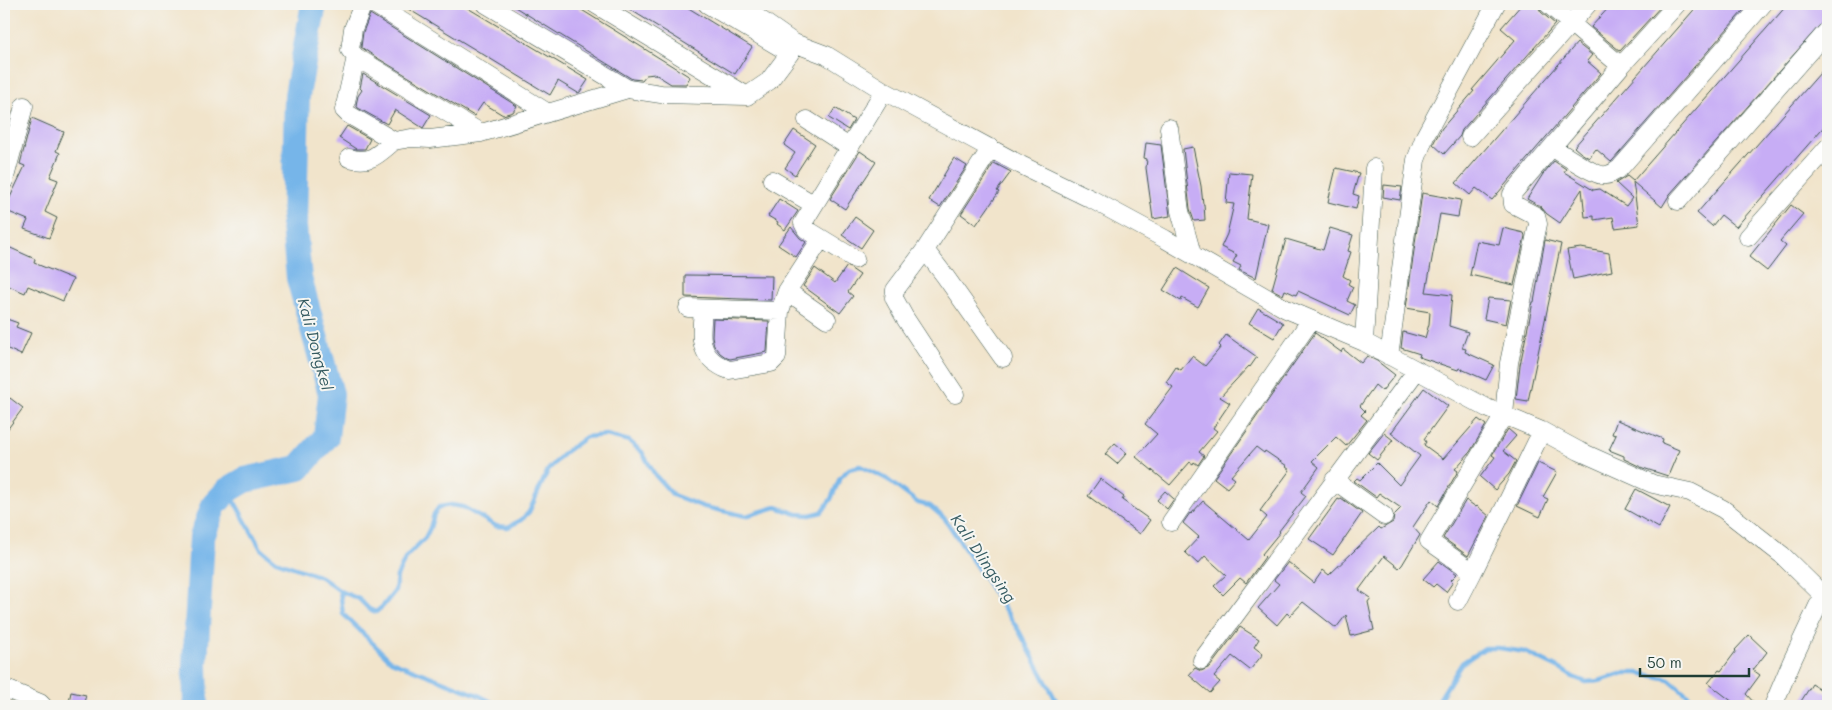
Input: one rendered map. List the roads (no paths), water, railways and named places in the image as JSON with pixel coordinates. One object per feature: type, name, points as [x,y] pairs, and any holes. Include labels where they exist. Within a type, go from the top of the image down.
[{"type":"street","points":[[363,4],[353,29],[350,50],[356,57],[481,133]]},
{"type":"street","points":[[374,4],[548,113]]},
{"type":"street","points":[[486,4],[628,88],[661,94],[747,96],[769,81],[792,48]]},
{"type":"street","points":[[595,4],[747,96]]},
{"type":"street","points":[[707,4],[792,48],[826,55],[884,91],[1021,165],[1091,199],[1192,254],[1286,309],[1364,342],[1480,404],[1542,431],[1579,451],[1653,484],[1690,492],[1723,509],[1782,555],[1825,598],[1792,660],[1773,706]]},
{"type":"street","points":[[738,4],[792,48]]},
{"type":"street","points":[[1389,356],[1416,160],[1425,136],[1496,4]]},
{"type":"street","points":[[1548,4],[1621,66]]},
{"type":"street","points":[[1470,136],[1588,4]]},
{"type":"street","points":[[1473,572],[1429,541],[1504,415],[1509,363],[1538,224],[1536,216],[1513,204],[1512,194],[1621,66],[1677,4]]},
{"type":"street","points":[[1552,147],[1578,164],[1602,175],[1611,174],[1620,168],[1763,4]]},
{"type":"street","points":[[1678,202],[1828,30]]},
{"type":"street","points":[[356,57],[344,110],[394,141]]},
{"type":"street","points":[[349,158],[360,161],[373,159],[394,141],[481,133],[628,88]]},
{"type":"street","points":[[855,259],[806,229],[803,223],[884,91]]},
{"type":"street","points":[[4,181],[24,106]]},
{"type":"street","points":[[807,120],[849,147]]},
{"type":"street","points":[[1169,128],[1180,211],[1192,254]]},
{"type":"street","points":[[1748,237],[1828,147]]},
{"type":"street","points":[[955,394],[894,298],[895,290],[925,250],[991,148]]},
{"type":"street","points":[[1364,342],[1374,168]]},
{"type":"street","points":[[772,180],[814,204]]},
{"type":"street","points":[[780,311],[696,309],[703,350],[724,369],[730,370],[770,363],[778,357],[780,311],[787,291],[821,239]]},
{"type":"street","points":[[925,250],[946,276],[1003,358]]},
{"type":"street","points":[[787,291],[827,319]]},
{"type":"street","points":[[1171,522],[1311,320]]},
{"type":"street","points":[[1202,660],[1416,370]]},
{"type":"street","points":[[1458,601],[1542,431]]},
{"type":"street","points":[[1334,480],[1384,516]]},
{"type":"street","points":[[4,688],[43,706]]},
{"type":"waterway","name":"Kali Dongkel","points":[[196,706],[195,664],[202,537],[214,505],[228,490],[245,480],[299,468],[326,437],[331,394],[299,278],[294,226],[297,95],[314,4]]},
{"type":"waterway","name":"Kali Dlingsing","points":[[228,490],[261,549],[276,561],[321,577],[340,591],[359,599],[369,609],[376,612],[395,591],[397,576],[406,557],[425,538],[434,514],[439,507],[451,505],[463,507],[496,526],[508,527],[521,520],[529,512],[548,470],[564,453],[586,437],[606,435],[629,441],[642,452],[655,475],[673,495],[704,507],[746,516],[776,507],[797,514],[810,515],[822,512],[831,499],[840,478],[849,469],[860,466],[885,478],[918,503],[930,506],[945,519],[1019,631],[1059,706]]},
{"type":"waterway","points":[[340,591],[343,614],[391,661],[478,695],[499,706]]},
{"type":"waterway","name":"Kali Dlingsing","points":[[1435,706],[1462,663],[1485,648],[1525,652],[1586,682],[1599,681],[1624,673],[1638,673],[1669,679],[1691,698],[1693,706]]}]
